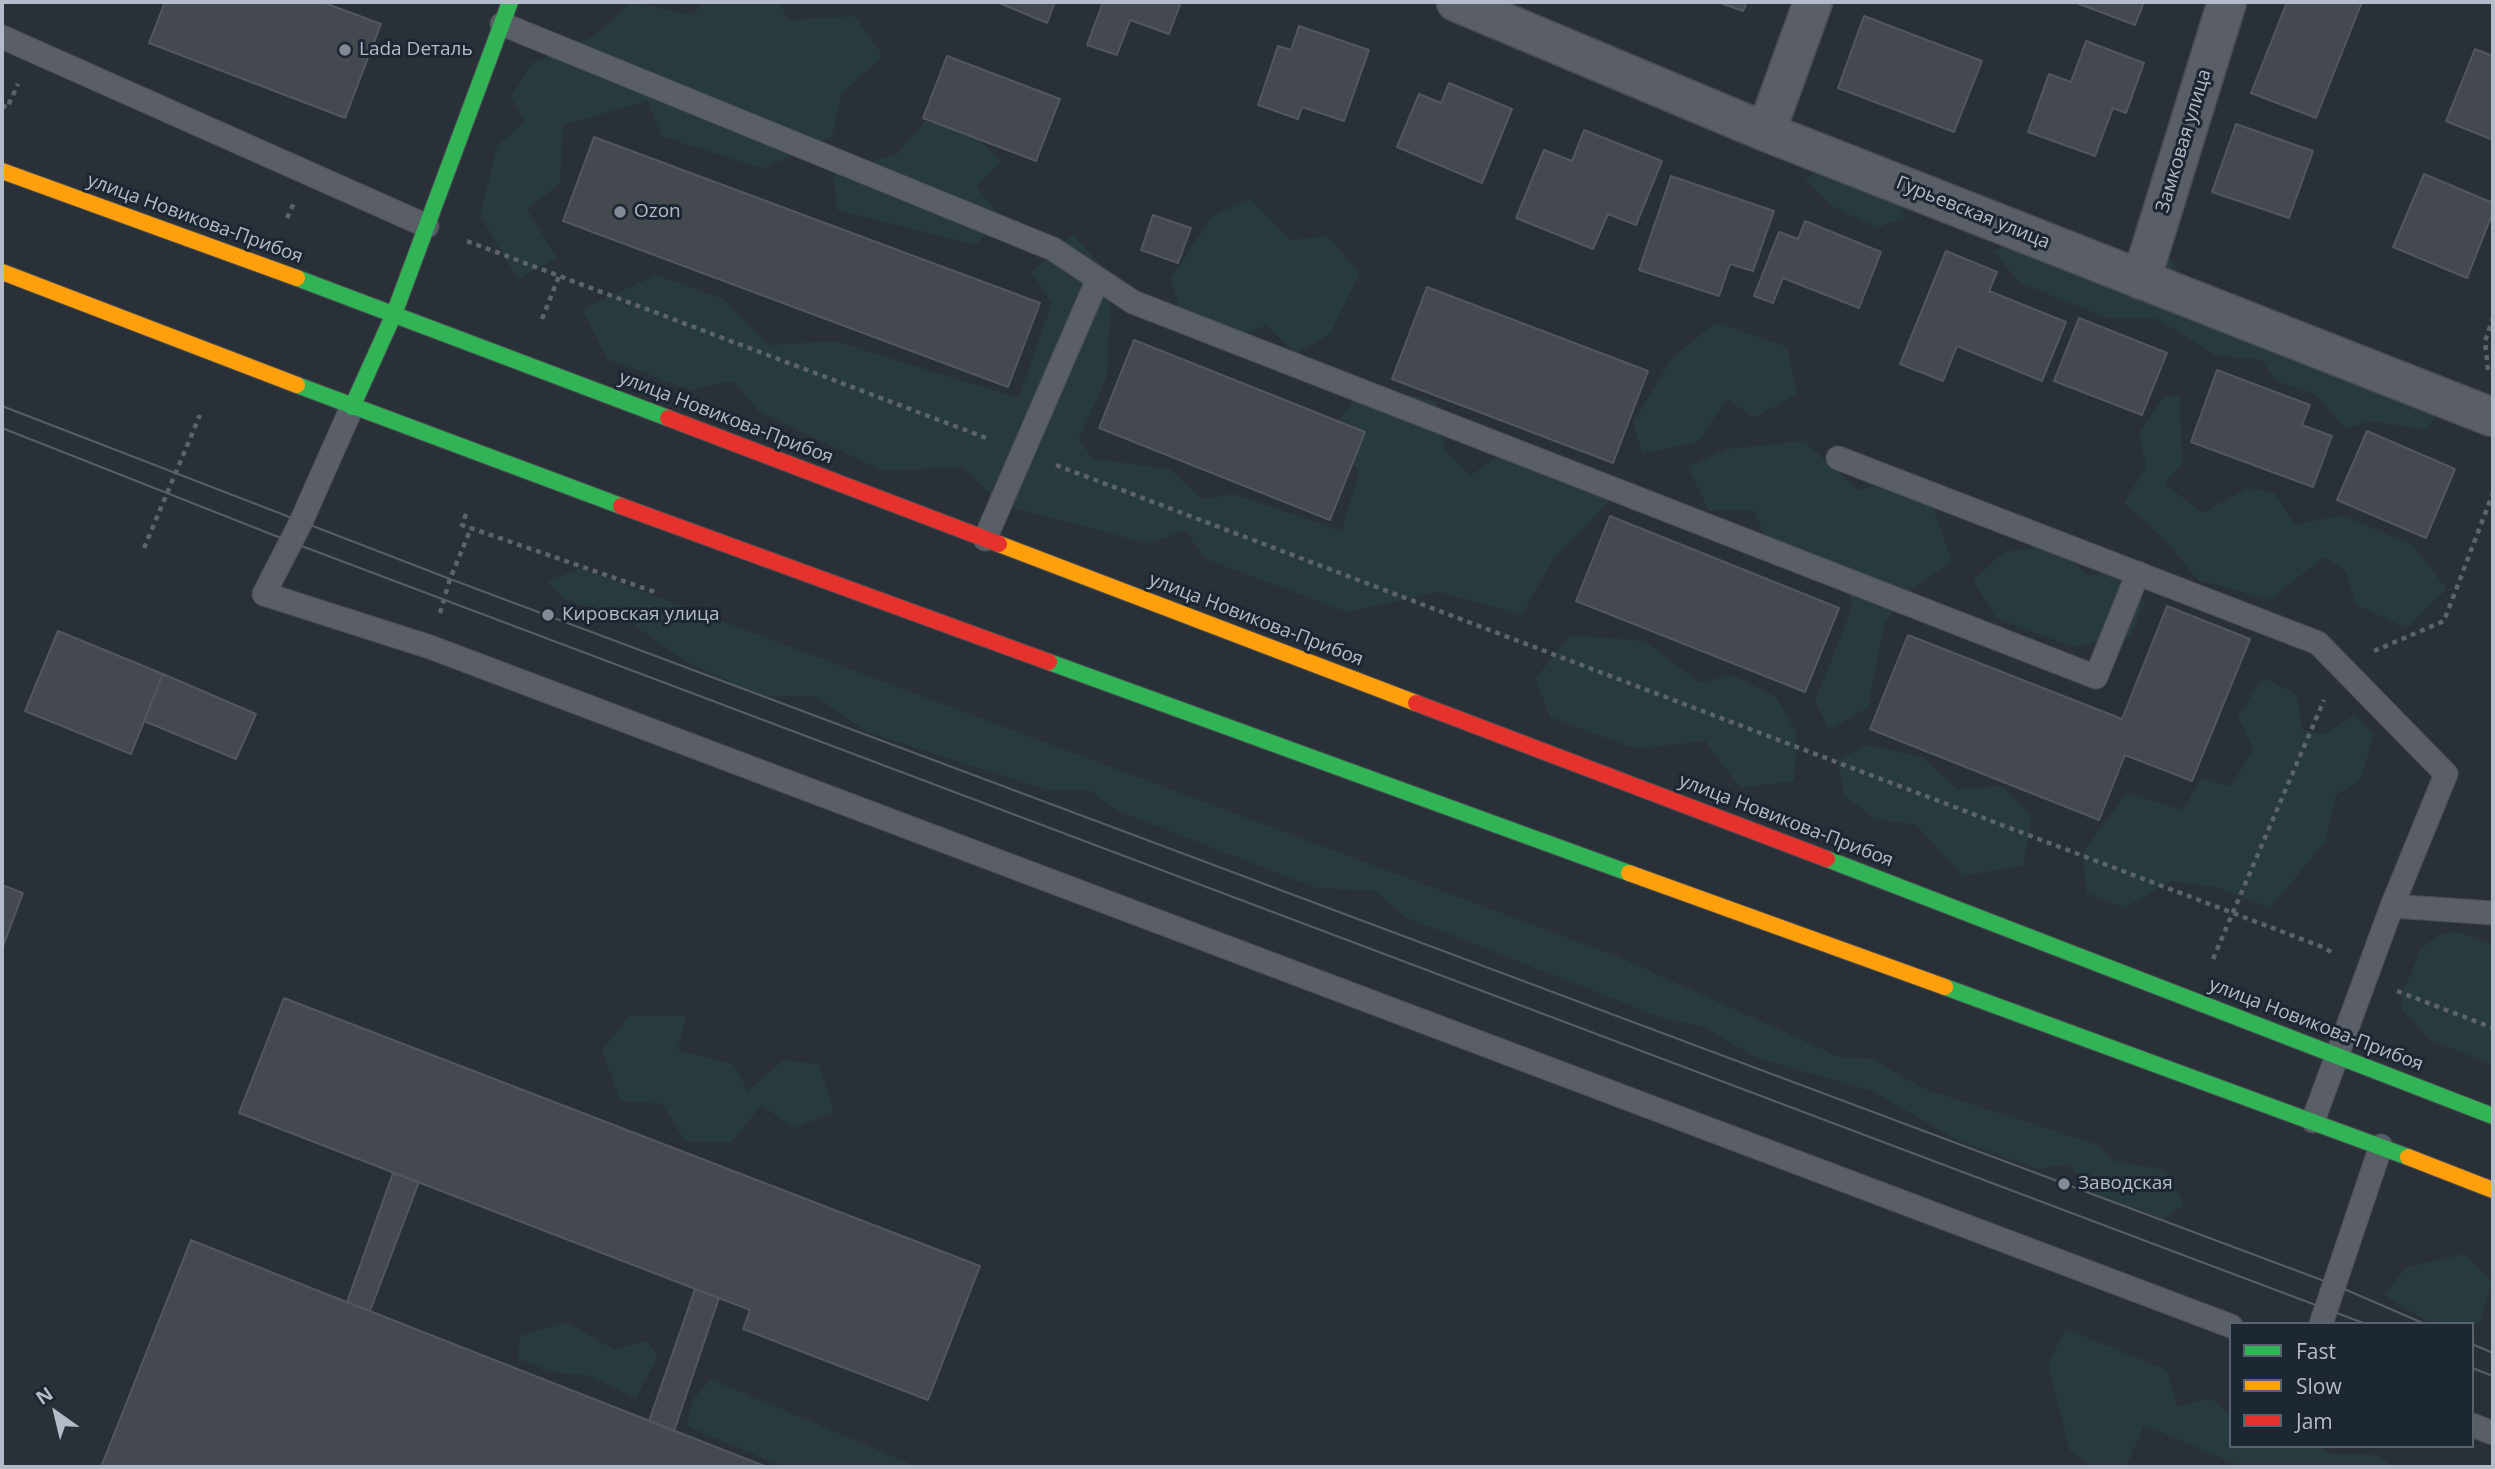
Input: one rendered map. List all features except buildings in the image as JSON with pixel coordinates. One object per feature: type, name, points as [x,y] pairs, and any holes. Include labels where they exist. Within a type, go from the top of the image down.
[{"type":"main road","points":[[352,407],[394,314],[510,2]]},
{"type":"main road","name":"улица Новикова-Прибоя","points":[[2,171],[394,314],[2058,947],[2493,1116]]},
{"type":"main road","points":[[2,272],[593,497],[2313,1121],[2493,1190]]},
{"type":"street","name":"Гурьевская улица","points":[[1456,2],[1766,132],[2492,417]]},
{"type":"street","points":[[1766,132],[1813,2]]},
{"type":"street","name":"Замковая улица","points":[[2141,280],[2227,2]]},
{"type":"lane","points":[[502,24],[1053,249],[1133,302],[2096,677],[2138,573]]},
{"type":"lane","points":[[2,37],[427,226]]},
{"type":"lane","points":[[985,539],[1098,279]]},
{"type":"lane","points":[[352,407],[301,522],[264,594],[430,647],[2229,1325]]},
{"type":"lane","points":[[1838,458],[2318,643],[2446,774],[2392,906],[2313,1121]]},
{"type":"lane","points":[[2392,906],[2493,913]]},
{"type":"lane","points":[[2322,1322],[2381,1146]]},
{"type":"lane","points":[[2474,1426],[2493,1433]]},
{"type":"path","points":[[427,226],[2325,948],[2365,979],[2493,1028]]},
{"type":"path","points":[[542,319],[559,276]]},
{"type":"path","points":[[144,548],[200,415]]},
{"type":"path","points":[[466,514],[461,526],[655,593]]},
{"type":"path","points":[[430,647],[450,579],[471,528]]},
{"type":"green space","points":[[631,2],[692,15],[705,2],[779,2],[788,20],[855,16],[883,56],[842,93],[832,136],[763,169],[661,136],[648,101],[563,125],[560,183],[527,209],[557,258],[518,280],[480,216],[497,146],[525,121],[511,97],[532,63],[594,36]]},
{"type":"green space","points":[[943,100],[1001,162],[976,186],[1001,217],[976,245],[837,210],[833,175],[898,153]]},
{"type":"green space","points":[[1826,165],[1897,191],[1905,217],[1877,228],[1832,206],[1805,179]]},
{"type":"green space","points":[[1251,199],[1290,240],[1328,236],[1360,273],[1330,334],[1295,354],[1267,325],[1223,343],[1186,334],[1171,278],[1213,215]]},
{"type":"green space","points":[[1073,234],[1112,277],[1107,376],[1079,439],[1093,459],[1170,469],[1202,499],[1234,494],[1341,531],[1359,472],[1330,432],[1365,385],[1436,401],[1445,451],[1471,475],[1518,443],[1593,467],[1610,500],[1552,561],[1522,615],[1440,592],[1347,612],[1205,559],[1185,530],[1150,544],[1002,505],[962,467],[883,471],[758,411],[733,381],[690,390],[607,359],[582,309],[656,275],[724,299],[768,345],[835,341],[1018,398],[1052,303],[1031,272]]},
{"type":"green space","points":[[2020,236],[2102,259],[2171,259],[2193,304],[2439,413],[2425,430],[2370,421],[2346,429],[2315,394],[2277,382],[2261,360],[2215,355],[2157,319],[2108,318],[2020,283],[1994,252]]},
{"type":"green space","points":[[1716,322],[1787,347],[1797,394],[1754,418],[1727,399],[1698,442],[1642,454],[1633,422],[1672,358]]},
{"type":"green space","points":[[2180,395],[2182,464],[2164,483],[2202,513],[2248,488],[2275,493],[2295,525],[2342,515],[2413,545],[2447,589],[2407,628],[2356,605],[2346,571],[2324,557],[2270,600],[2198,580],[2167,542],[2124,503],[2146,466],[2139,433],[2163,397]]},
{"type":"green space","points":[[1804,441],[1858,490],[1892,483],[1933,507],[1952,562],[1911,590],[1885,622],[1868,708],[1829,730],[1815,701],[1852,608],[1844,572],[1778,564],[1754,511],[1708,510],[1688,467],[1727,449]]},
{"type":"green space","points":[[2054,546],[2089,576],[2108,571],[2145,601],[2130,637],[2073,647],[1996,618],[1973,580],[2004,552]]},
{"type":"green space","points":[[580,568],[1619,957],[1840,1057],[1872,1059],[1925,1089],[2098,1145],[2114,1161],[2165,1170],[2184,1204],[2163,1220],[2086,1190],[2069,1164],[2038,1169],[1959,1141],[1872,1091],[1756,1058],[1704,1027],[1665,1019],[1405,917],[1375,891],[1316,888],[1118,811],[1089,790],[1050,791],[867,732],[815,696],[759,696],[685,661],[621,616],[566,600],[547,582]]},
{"type":"green space","points":[[1570,635],[1645,641],[1700,683],[1732,675],[1776,697],[1797,733],[1794,781],[1740,788],[1705,741],[1635,749],[1550,717],[1535,679]]},
{"type":"green space","points":[[2263,677],[2297,695],[2302,730],[2324,734],[2355,715],[2374,734],[2360,781],[2336,795],[2326,841],[2270,908],[2219,888],[2171,881],[2124,908],[2087,893],[2082,853],[2127,793],[2183,810],[2201,778],[2231,786],[2253,749],[2238,716]]},
{"type":"green space","points":[[1867,745],[1922,757],[1957,789],[2002,786],[2032,815],[2023,866],[1963,876],[1916,825],[1875,819],[1844,796],[1838,760]]},
{"type":"green space","points":[[2444,933],[2462,933],[2493,945],[2493,1065],[2430,1040],[2402,1010],[2402,993],[2422,947]]},
{"type":"green space","points":[[630,1015],[686,1016],[678,1050],[733,1064],[748,1091],[783,1060],[819,1064],[834,1112],[795,1128],[761,1105],[731,1143],[685,1141],[662,1104],[620,1101],[602,1050]]},
{"type":"green space","points":[[2464,1254],[2493,1282],[2479,1325],[2474,1325],[2474,1322],[2427,1321],[2384,1295],[2405,1268]]},
{"type":"green space","points":[[566,1322],[614,1349],[647,1341],[658,1356],[636,1398],[590,1376],[552,1372],[518,1359],[520,1336]]},
{"type":"green space","points":[[2066,1329],[2167,1370],[2177,1407],[2210,1398],[2229,1413],[2229,1448],[2322,1448],[2331,1454],[2375,1455],[2395,1467],[2242,1467],[2144,1425],[2126,1467],[2092,1467],[2070,1451],[2048,1364]]},
{"type":"green space","points":[[711,1379],[920,1467],[784,1467],[687,1426],[693,1399]]},
{"type":"tram line","points":[[2,406],[450,579],[2335,1285],[2420,1322]]},
{"type":"tram line","points":[[2,428],[291,542],[2361,1322]]},
{"type":"tram line","points":[[2474,1345],[2493,1353]]},
{"type":"tram line","points":[[2474,1369],[2493,1376]]},
{"type":"traffic: fast","points":[[352,407],[394,314],[510,2]]},
{"type":"traffic: fast","points":[[297,278],[668,418]]},
{"type":"traffic: fast","points":[[297,385],[621,506]]},
{"type":"traffic: fast","points":[[1049,662],[1629,873]]},
{"type":"traffic: fast","points":[[1827,859],[2493,1116]]},
{"type":"traffic: fast","points":[[1945,987],[2408,1157]]},
{"type":"traffic: slow","points":[[2,171],[297,278]]},
{"type":"traffic: slow","points":[[2,272],[297,385]]},
{"type":"traffic: slow","points":[[999,544],[1416,703]]},
{"type":"traffic: slow","points":[[1629,873],[1945,987]]},
{"type":"traffic: slow","points":[[2408,1157],[2493,1190]]},
{"type":"traffic: jam","points":[[668,418],[999,544]]},
{"type":"traffic: jam","points":[[621,506],[1049,662]]},
{"type":"traffic: jam","points":[[1416,703],[1827,859]]},
{"type":"place","name":"Lada Dеталь","points":[[345,50]]},
{"type":"place","name":"Ozon","points":[[620,212]]},
{"type":"place","name":"Кировская улица","points":[[548,615]]},
{"type":"place","name":"Заводская","points":[[2064,1184]]}]
